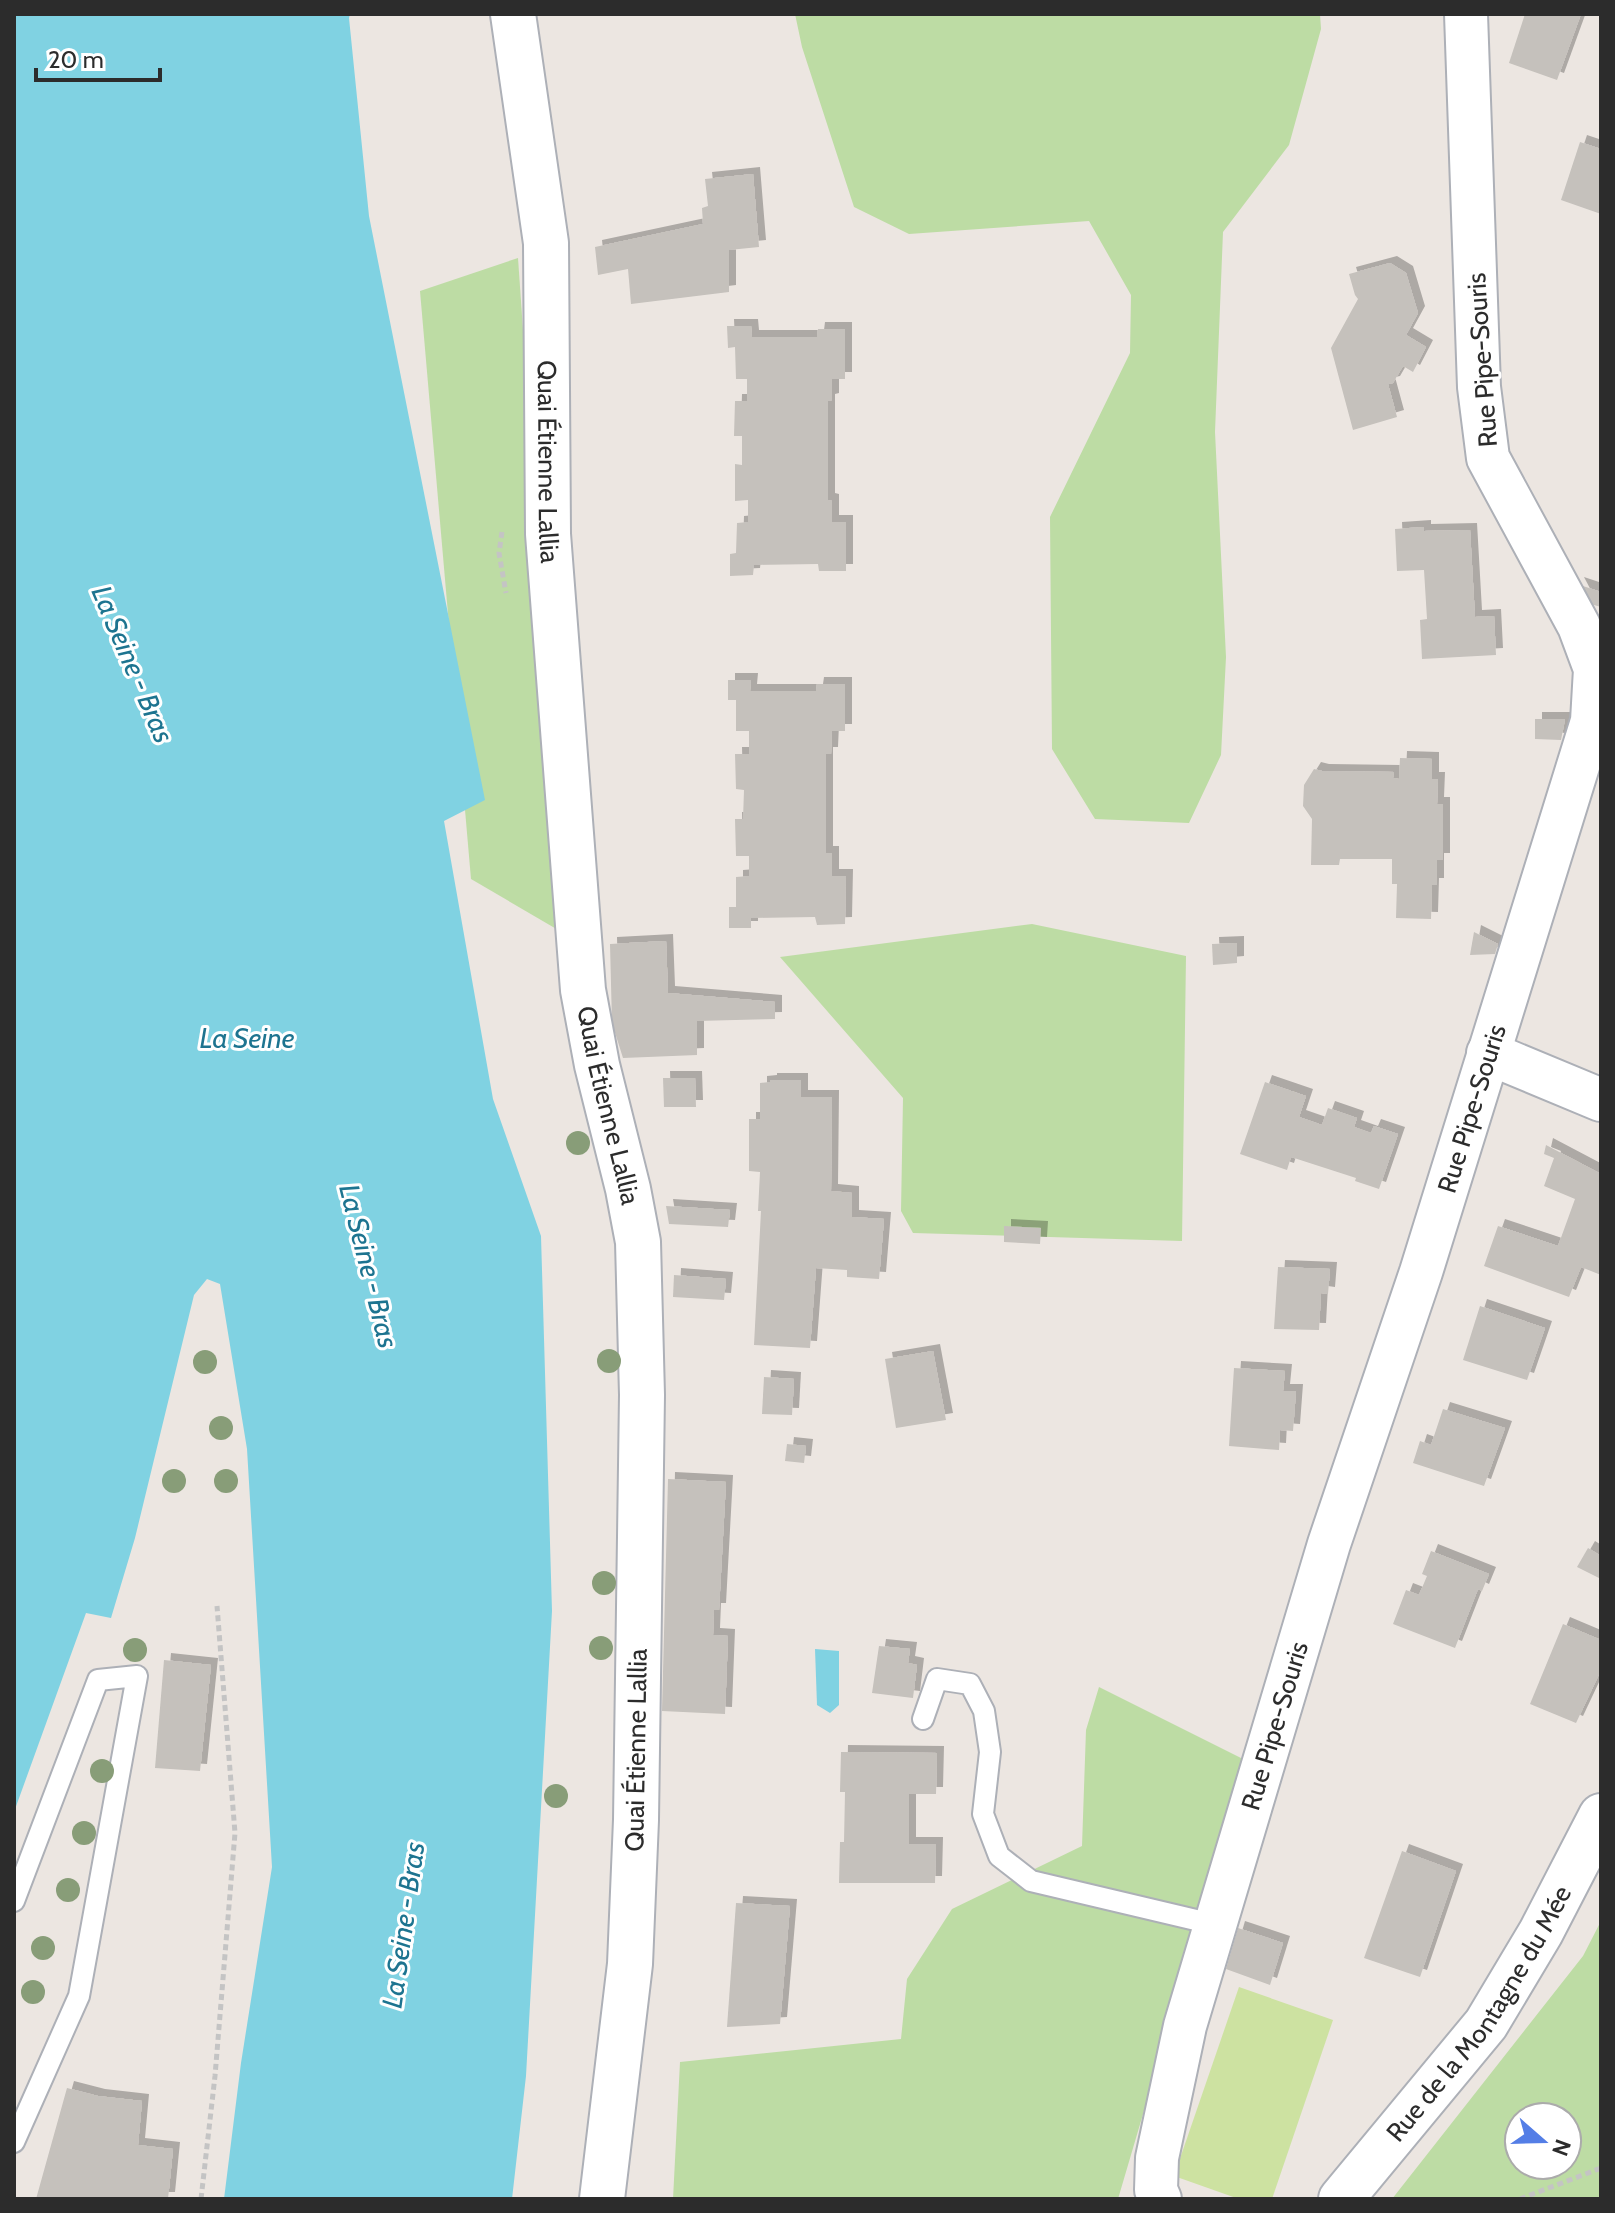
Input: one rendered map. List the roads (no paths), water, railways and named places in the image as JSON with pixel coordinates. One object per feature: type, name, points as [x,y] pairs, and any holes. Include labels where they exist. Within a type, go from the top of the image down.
[{"type":"street","name":"Quai Étienne Lallia","points":[[513,14],[546,243],[548,534],[583,990],[638,1242],[642,1395],[634,1863],[630,1964],[602,2199]]},
{"type":"street","name":"Rue Pipe-Souris","points":[[1160,2199],[1156,2190],[1157,2158],[1185,2026],[1329,1544],[1421,1272],[1592,721],[1595,669],[1579,626],[1488,458],[1479,387],[1466,14]]},
{"type":"street","points":[[1488,1053],[1601,1100]]},
{"type":"street","name":"Rue de la Montagne du Mée","points":[[1341,2199],[1486,2024],[1541,1932],[1601,1816]]},
{"type":"lane","points":[[14,1901],[98,1680],[137,1676],[79,1996],[14,2142]]},
{"type":"lane","points":[[923,1719],[937,1679],[970,1684],[984,1711],[990,1752],[983,1814],[999,1856],[1031,1881],[1217,1925]]},
{"type":"water","name":"La Seine","points":[[14,14],[350,14],[369,216],[485,800],[444,821],[493,1099],[541,1236],[552,1611],[526,2076],[512,2199],[224,2199],[241,2063],[272,1867],[247,1449],[220,1284],[207,1279],[194,1295],[135,1538],[111,1618],[86,1613],[14,1812]]},
{"type":"water","points":[[815,1649],[839,1651],[839,1705],[830,1713],[817,1705]]},
{"type":"water label","name":"La Seine - Bras","points":[[133,664]]},
{"type":"water label","name":"La Seine - Bras","points":[[369,1266]]},
{"type":"water label","name":"La Seine - Bras","points":[[403,1925]]}]
